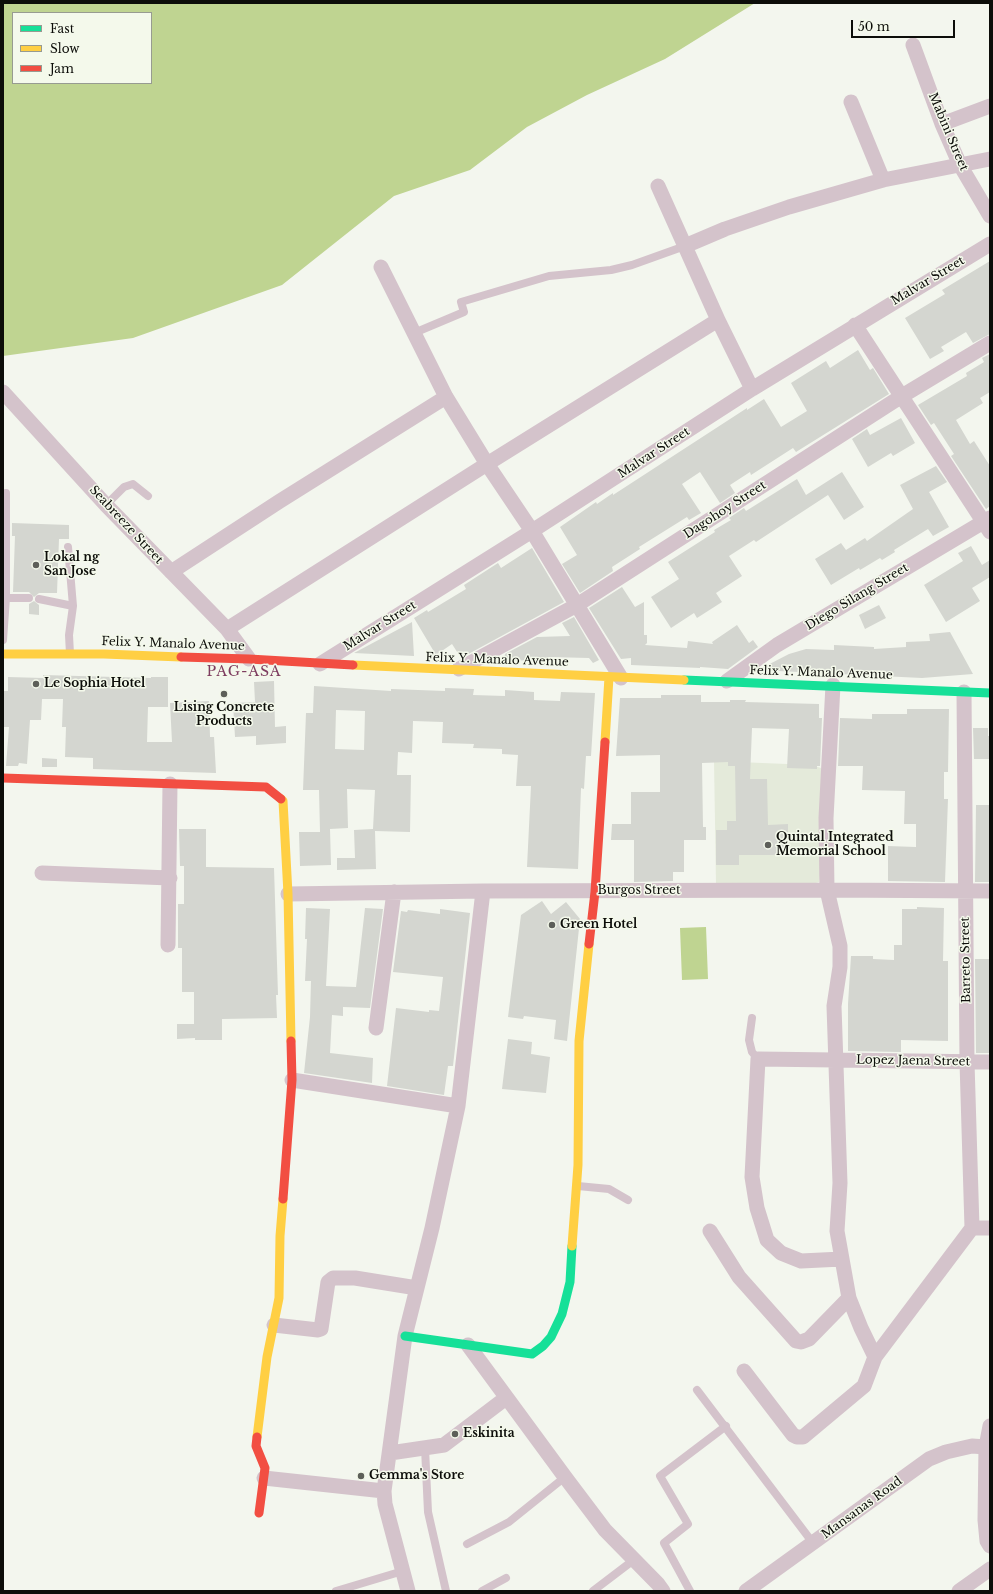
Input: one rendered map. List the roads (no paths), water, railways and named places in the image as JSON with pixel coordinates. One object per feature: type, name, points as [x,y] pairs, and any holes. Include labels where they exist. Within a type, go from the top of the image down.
[{"type":"street","name":"Mabini Street","points":[[913,45],[942,124],[960,165],[990,216]]},
{"type":"street","points":[[851,102],[883,180]]},
{"type":"street","points":[[942,124],[990,106]]},
{"type":"street","points":[[685,246],[725,229],[789,207],[883,180],[990,159]]},
{"type":"street","points":[[658,186],[718,320],[752,389]]},
{"type":"street","name":"Malvar Street","points":[[319,664],[532,531],[752,389],[990,244]]},
{"type":"street","points":[[380,268],[446,398],[487,464],[532,531],[577,605],[615,677],[595,892],[579,1041],[578,1165],[570,1282],[562,1314],[551,1336],[543,1346],[532,1354],[405,1336]]},
{"type":"street","points":[[226,629],[718,320]]},
{"type":"street","points":[[855,325],[988,524]]},
{"type":"street","name":"Dagohoy Street","points":[[456,670],[577,605],[902,396],[990,343]]},
{"type":"street","name":"Seabreeze Street","points":[[3,392],[106,504],[226,629],[249,659]]},
{"type":"street","points":[[171,572],[280,501],[446,398]]},
{"type":"street","name":"Diego Silang Street","points":[[727,681],[777,645],[988,524]]},
{"type":"street","name":"Felix Y. Manalo Avenue","points":[[3,654],[104,654],[249,659],[319,664],[990,693]]},
{"type":"street","points":[[833,686],[826,818],[827,890],[840,946],[840,967],[834,1006],[840,1183],[837,1231],[849,1298],[875,1357]]},
{"type":"street","name":"Barreto Street","points":[[964,692],[967,1062],[972,1228]]},
{"type":"street","points":[[3,778],[266,787],[284,801],[288,894],[292,1080],[280,1236],[279,1298],[267,1357],[256,1446],[265,1468],[259,1513]]},
{"type":"street","points":[[168,945],[170,784]]},
{"type":"street","points":[[42,873],[170,878]]},
{"type":"street","points":[[408,1591],[385,1504],[384,1491],[405,1336],[458,1106],[483,891]]},
{"type":"street","name":"Burgos Street","points":[[288,894],[483,891],[990,891]]},
{"type":"street","points":[[376,1028],[394,892]]},
{"type":"street","points":[[758,1059],[752,1177],[757,1208],[767,1240],[781,1253],[800,1261],[842,1259]]},
{"type":"street","name":"Lopez Jaena Street","points":[[758,1059],[990,1062]]},
{"type":"street","points":[[292,1080],[458,1106]]},
{"type":"street","points":[[744,1371],[792,1435],[803,1437],[864,1386],[875,1357],[972,1228],[990,1228]]},
{"type":"street","points":[[710,1231],[739,1278],[796,1341],[801,1342],[809,1339],[849,1298]]},
{"type":"street","points":[[274,1325],[318,1330],[321,1328],[328,1282],[333,1278],[355,1278],[417,1288]]},
{"type":"street","points":[[468,1345],[605,1530],[635,1559],[663,1591]]},
{"type":"street","points":[[390,1453],[444,1445],[506,1398]]},
{"type":"street","points":[[990,1426],[986,1447],[985,1520],[987,1541],[990,1546]]},
{"type":"street","name":"Mansanas Road","points":[[746,1591],[929,1459],[946,1452],[972,1446],[986,1447]]},
{"type":"street","points":[[264,1478],[384,1491]]},
{"type":"street","points":[[959,1591],[990,1569]]},
{"type":"lane","points":[[414,333],[464,312],[461,302],[549,276],[611,270],[632,265],[685,246]]},
{"type":"lane","points":[[106,504],[124,487],[133,484],[148,496]]},
{"type":"lane","points":[[3,640],[5,629],[6,598],[6,493]]},
{"type":"lane","points":[[68,547],[73,606],[69,636],[70,654]]},
{"type":"lane","points":[[6,598],[29,598]]},
{"type":"lane","points":[[39,599],[73,606]]},
{"type":"lane","points":[[752,1018],[749,1040],[752,1052],[758,1059]]},
{"type":"lane","points":[[576,1186],[609,1189],[628,1200]]},
{"type":"lane","points":[[697,1390],[726,1426],[813,1543]]},
{"type":"lane","points":[[690,1591],[664,1543],[688,1524],[660,1476],[726,1426]]},
{"type":"lane","points":[[425,1448],[428,1512],[446,1591]]},
{"type":"lane","points":[[467,1544],[508,1522],[565,1477]]},
{"type":"lane","points":[[593,1591],[635,1559]]},
{"type":"lane","points":[[336,1591],[403,1571]]},
{"type":"lane","points":[[482,1591],[506,1578]]},
{"type":"place","name":"Lokal ng San Jose","points":[[36,565]]},
{"type":"place","name":"Le Sophia Hotel","points":[[36,684]]},
{"type":"place","name":"Lising Concrete Products","points":[[224,694]]},
{"type":"place","name":"Quintal Integrated Memorial School","points":[[768,845]]},
{"type":"place","name":"Green Hotel","points":[[552,925]]},
{"type":"place","name":"Eskinita","points":[[455,1434]]},
{"type":"place","name":"Gemma's Store","points":[[361,1476]]},
{"type":"district","name":"PAG-ASA","points":[[244,672]]}]
